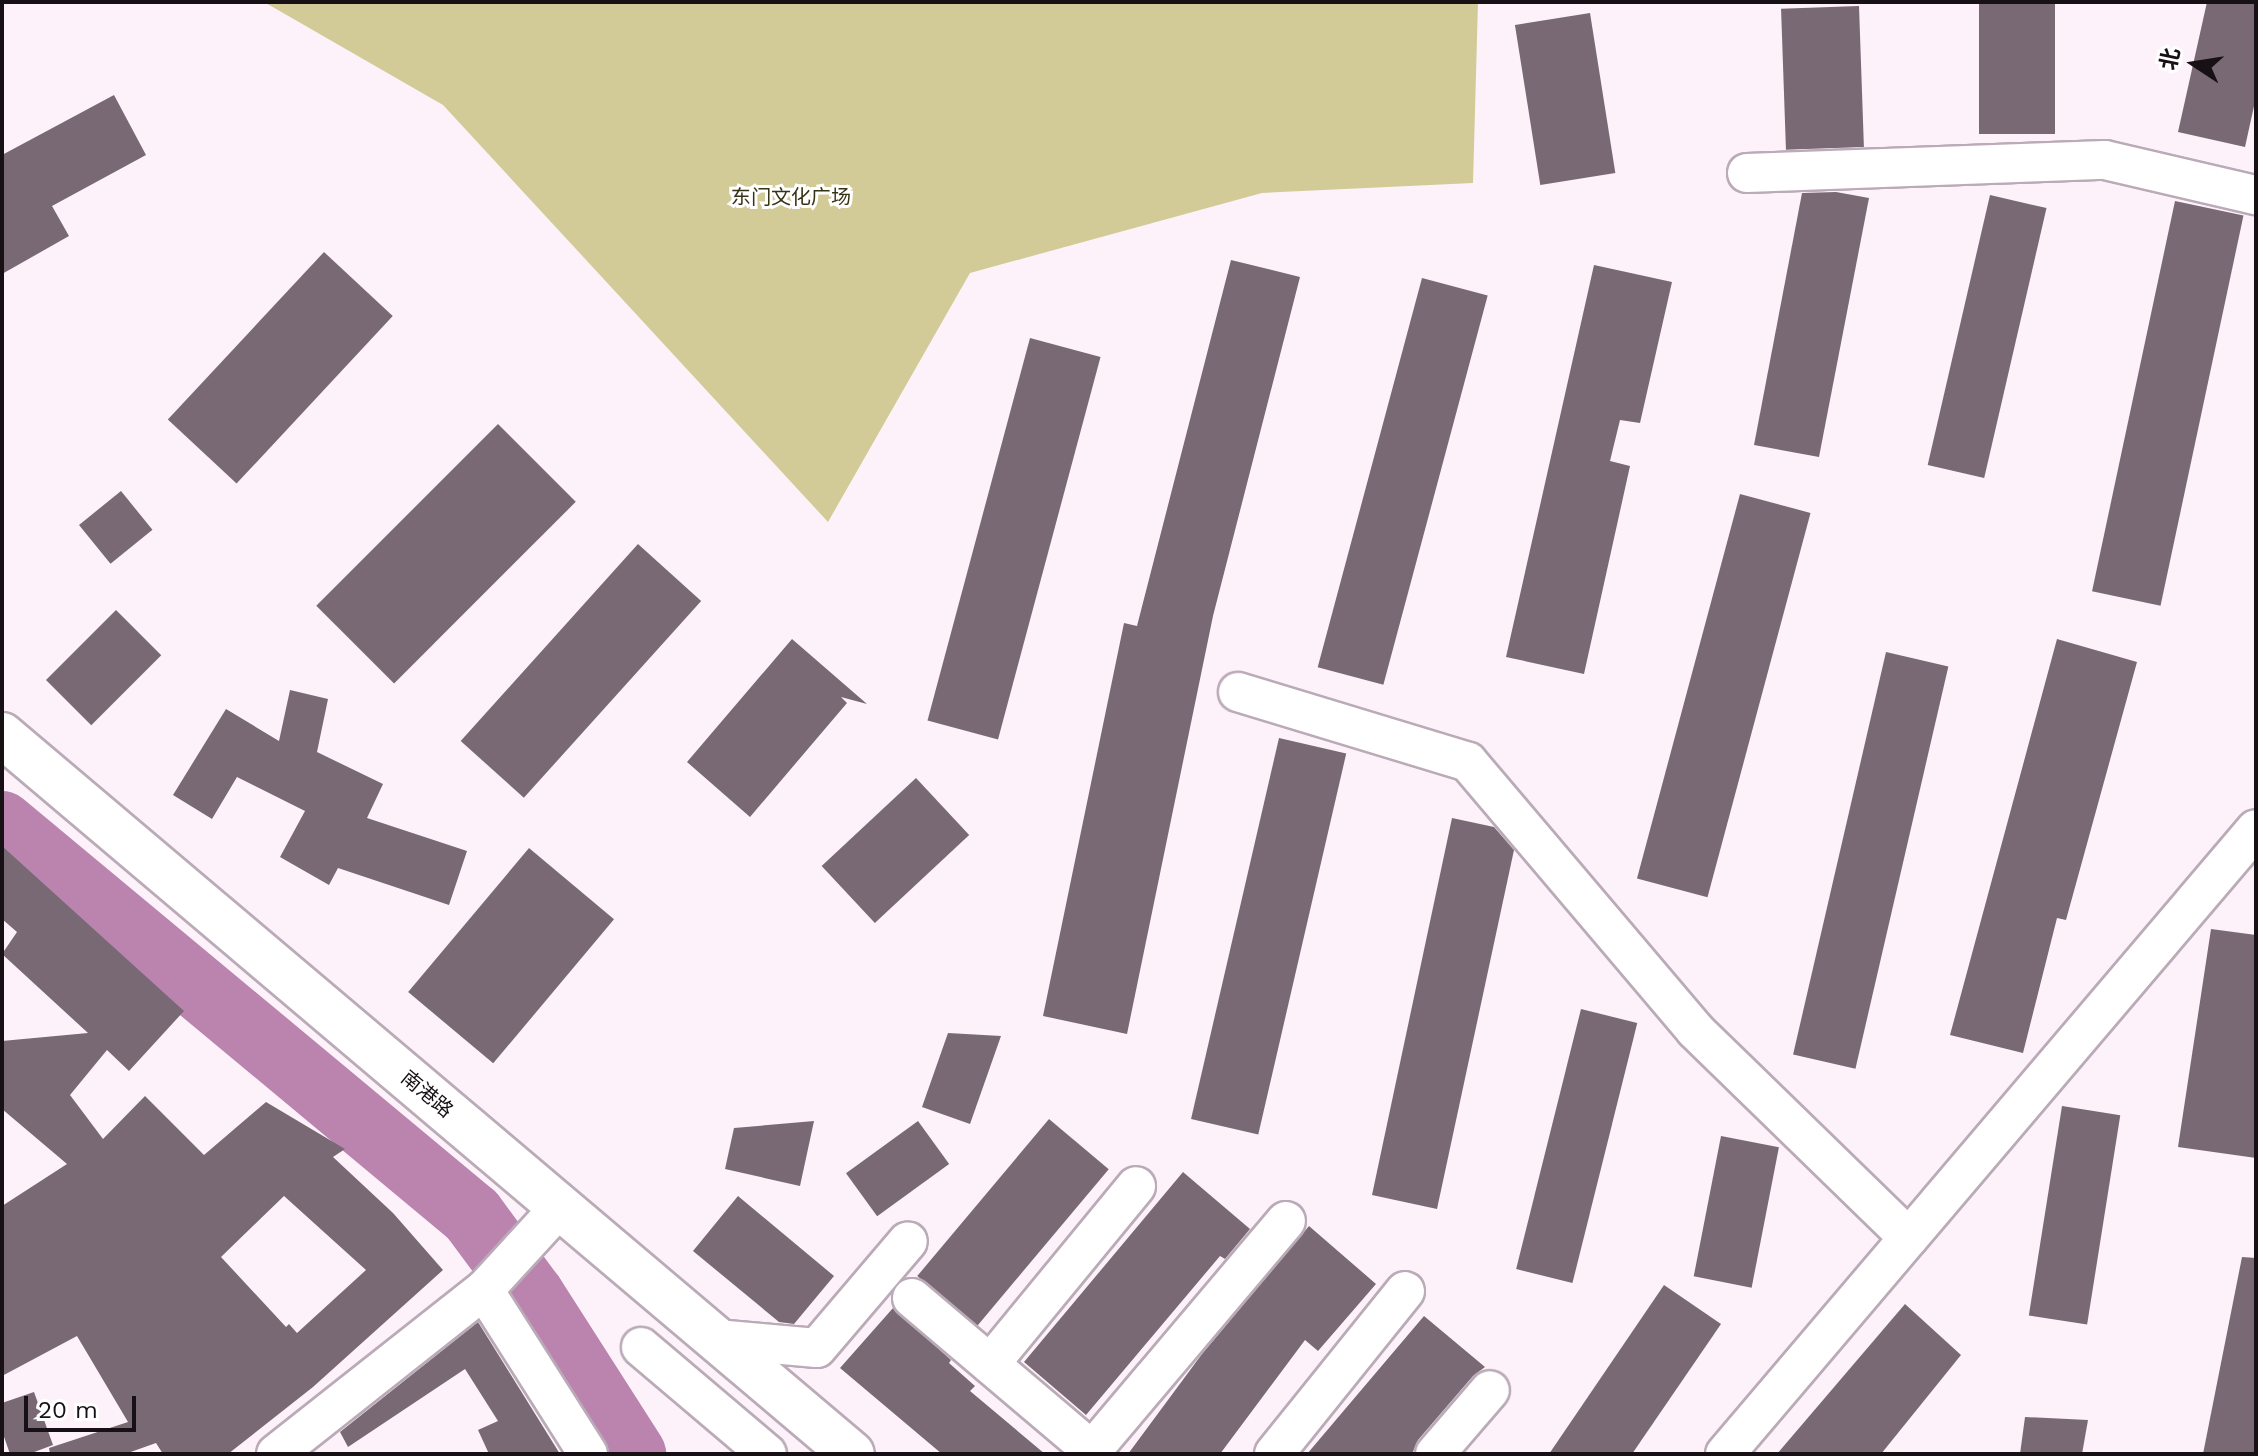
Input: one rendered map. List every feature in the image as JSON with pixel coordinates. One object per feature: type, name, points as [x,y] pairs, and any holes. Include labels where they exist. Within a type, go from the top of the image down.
[{"type":"street","points":[[1747,173],[2105,160],[2256,195]]},
{"type":"street","points":[[1238,692],[1468,762],[1695,1030],[1909,1238]]},
{"type":"street","name":"南港路","points":[[2,735],[852,1454]]},
{"type":"street","points":[[1725,1454],[2256,829]]},
{"type":"street","points":[[990,1364],[1136,1186]]},
{"type":"street","points":[[300,1446],[484,1290],[559,1208]]},
{"type":"street","points":[[912,1298],[1092,1453],[1286,1221]]},
{"type":"street","points":[[716,1339],[817,1348],[908,1241]]},
{"type":"street","points":[[484,1290],[588,1454]]},
{"type":"street","points":[[1274,1454],[1405,1291]]},
{"type":"street","points":[[641,1347],[767,1454]]},
{"type":"street","points":[[1435,1454],[1490,1390]]},
{"type":"green space","name":"东门文化广场","points":[[264,2],[1478,2],[1473,183],[1262,193],[970,273],[828,522],[443,105]]},
{"type":"building","points":[[1979,2],[2055,2],[2055,134],[1979,134]]},
{"type":"building","points":[[2207,2],[2256,2],[2256,97],[2245,147],[2178,132]]},
{"type":"building","points":[[1859,6],[1864,147],[1786,150],[1781,9]]},
{"type":"building","points":[[1590,13],[1615,173],[1540,185],[1515,25]]},
{"type":"building","points":[[114,95],[146,155],[52,206],[69,236],[2,274],[2,155]]},
{"type":"building","points":[[1836,192],[1869,198],[1819,457],[1754,445],[1802,193]]},
{"type":"building","points":[[1990,195],[2047,208],[1984,478],[1928,465]]},
{"type":"building","points":[[2175,201],[2243,216],[2161,606],[2092,591]]},
{"type":"building","points":[[324,252],[393,316],[237,484],[168,419]]},
{"type":"building","points":[[1231,260],[1300,277],[1213,616],[1127,1034],[1043,1016],[1124,623],[1137,626]]},
{"type":"building","points":[[1594,265],[1672,282],[1640,423],[1620,420],[1610,461],[1630,466],[1584,674],[1506,657]]},
{"type":"building","points":[[1422,278],[1488,296],[1383,685],[1318,667]]},
{"type":"building","points":[[1030,338],[1101,357],[998,739],[928,721]]},
{"type":"building","points":[[498,424],[576,502],[394,684],[316,606]]},
{"type":"building","points":[[121,491],[152,530],[111,564],[79,525]]},
{"type":"building","points":[[1740,494],[1811,513],[1708,897],[1637,878]]},
{"type":"building","points":[[638,544],[701,601],[524,798],[461,741]]},
{"type":"building","points":[[116,610],[161,655],[91,725],[46,680]]},
{"type":"building","points":[[792,639],[867,704],[841,697],[847,703],[750,817],[687,762]]},
{"type":"building","points":[[2057,639],[2137,662],[2066,920],[2057,918],[2023,1053],[1950,1035]]},
{"type":"building","points":[[1886,652],[1948,666],[1855,1069],[1793,1054]]},
{"type":"building","points":[[290,690],[328,699],[317,752],[383,784],[367,818],[467,851],[449,905],[338,868],[329,885],[280,857],[305,811],[237,777],[212,819],[173,795],[226,709],[279,741]]},
{"type":"building","points":[[1279,738],[1346,754],[1258,1135],[1191,1119]]},
{"type":"building","points":[[916,778],[969,835],[875,923],[822,866]]},
{"type":"building","points":[[1452,818],[1494,827],[1514,850],[1437,1209],[1372,1195]]},
{"type":"building","points":[[2,846],[184,1011],[129,1071],[107,1050],[70,1095],[103,1139],[145,1096],[204,1155],[266,1102],[345,1149],[333,1157],[393,1213],[443,1270],[313,1387],[228,1454],[163,1454],[156,1443],[125,1454],[50,1454],[49,1448],[128,1422],[77,1336],[2,1376],[2,1206],[67,1164],[2,1109],[2,1041],[88,1033],[2,954],[17,932],[2,919]],"holes":[[[284,1196],[366,1270],[297,1333],[289,1324],[286,1327],[221,1257]]]},
{"type":"building","points":[[529,848],[614,919],[493,1063],[408,992]]},
{"type":"building","points":[[2211,929],[2256,935],[2256,1158],[2178,1147]]},
{"type":"building","points":[[1581,1009],[1637,1023],[1572,1283],[1516,1269]]},
{"type":"building","points":[[948,1033],[1001,1036],[970,1124],[922,1107]]},
{"type":"building","points":[[2062,1106],[2120,1115],[2087,1325],[2029,1315]]},
{"type":"building","points":[[1049,1119],[1109,1169],[977,1326],[917,1276]]},
{"type":"building","points":[[814,1121],[800,1186],[725,1169],[734,1128]]},
{"type":"building","points":[[918,1121],[949,1164],[877,1216],[846,1173]]},
{"type":"building","points":[[1721,1136],[1779,1147],[1752,1288],[1694,1276]]},
{"type":"building","points":[[1183,1172],[1250,1229],[1225,1259],[1220,1256],[1086,1415],[1024,1362]]},
{"type":"building","points":[[738,1196],[834,1276],[794,1324],[779,1322],[693,1251]]},
{"type":"building","points":[[1309,1226],[1376,1284],[1318,1351],[1305,1340],[1220,1454],[1128,1454],[1202,1354]]},
{"type":"building","points":[[2242,1257],[2256,1258],[2256,1454],[2203,1454]]},
{"type":"building","points":[[1664,1285],[1721,1324],[1632,1454],[1549,1454]]},
{"type":"building","points":[[1905,1304],[1961,1355],[1881,1454],[1777,1454]]},
{"type":"building","points":[[893,1308],[951,1360],[949,1363],[975,1386],[970,1391],[1045,1454],[942,1454],[840,1368]]},
{"type":"building","points":[[1424,1316],[1485,1367],[1473,1376],[1418,1440],[1412,1454],[1307,1454]]},
{"type":"building","points":[[478,1322],[560,1454],[489,1454],[478,1430],[498,1421],[465,1369],[348,1447],[340,1432]]},
{"type":"building","points":[[34,1392],[53,1445],[29,1454],[10,1454],[2,1431],[2,1403]]},
{"type":"building","points":[[2025,1417],[2088,1420],[2082,1454],[2020,1454]]},
{"type":"waterway","points":[[2,824],[472,1215],[532,1296],[633,1454]]}]
